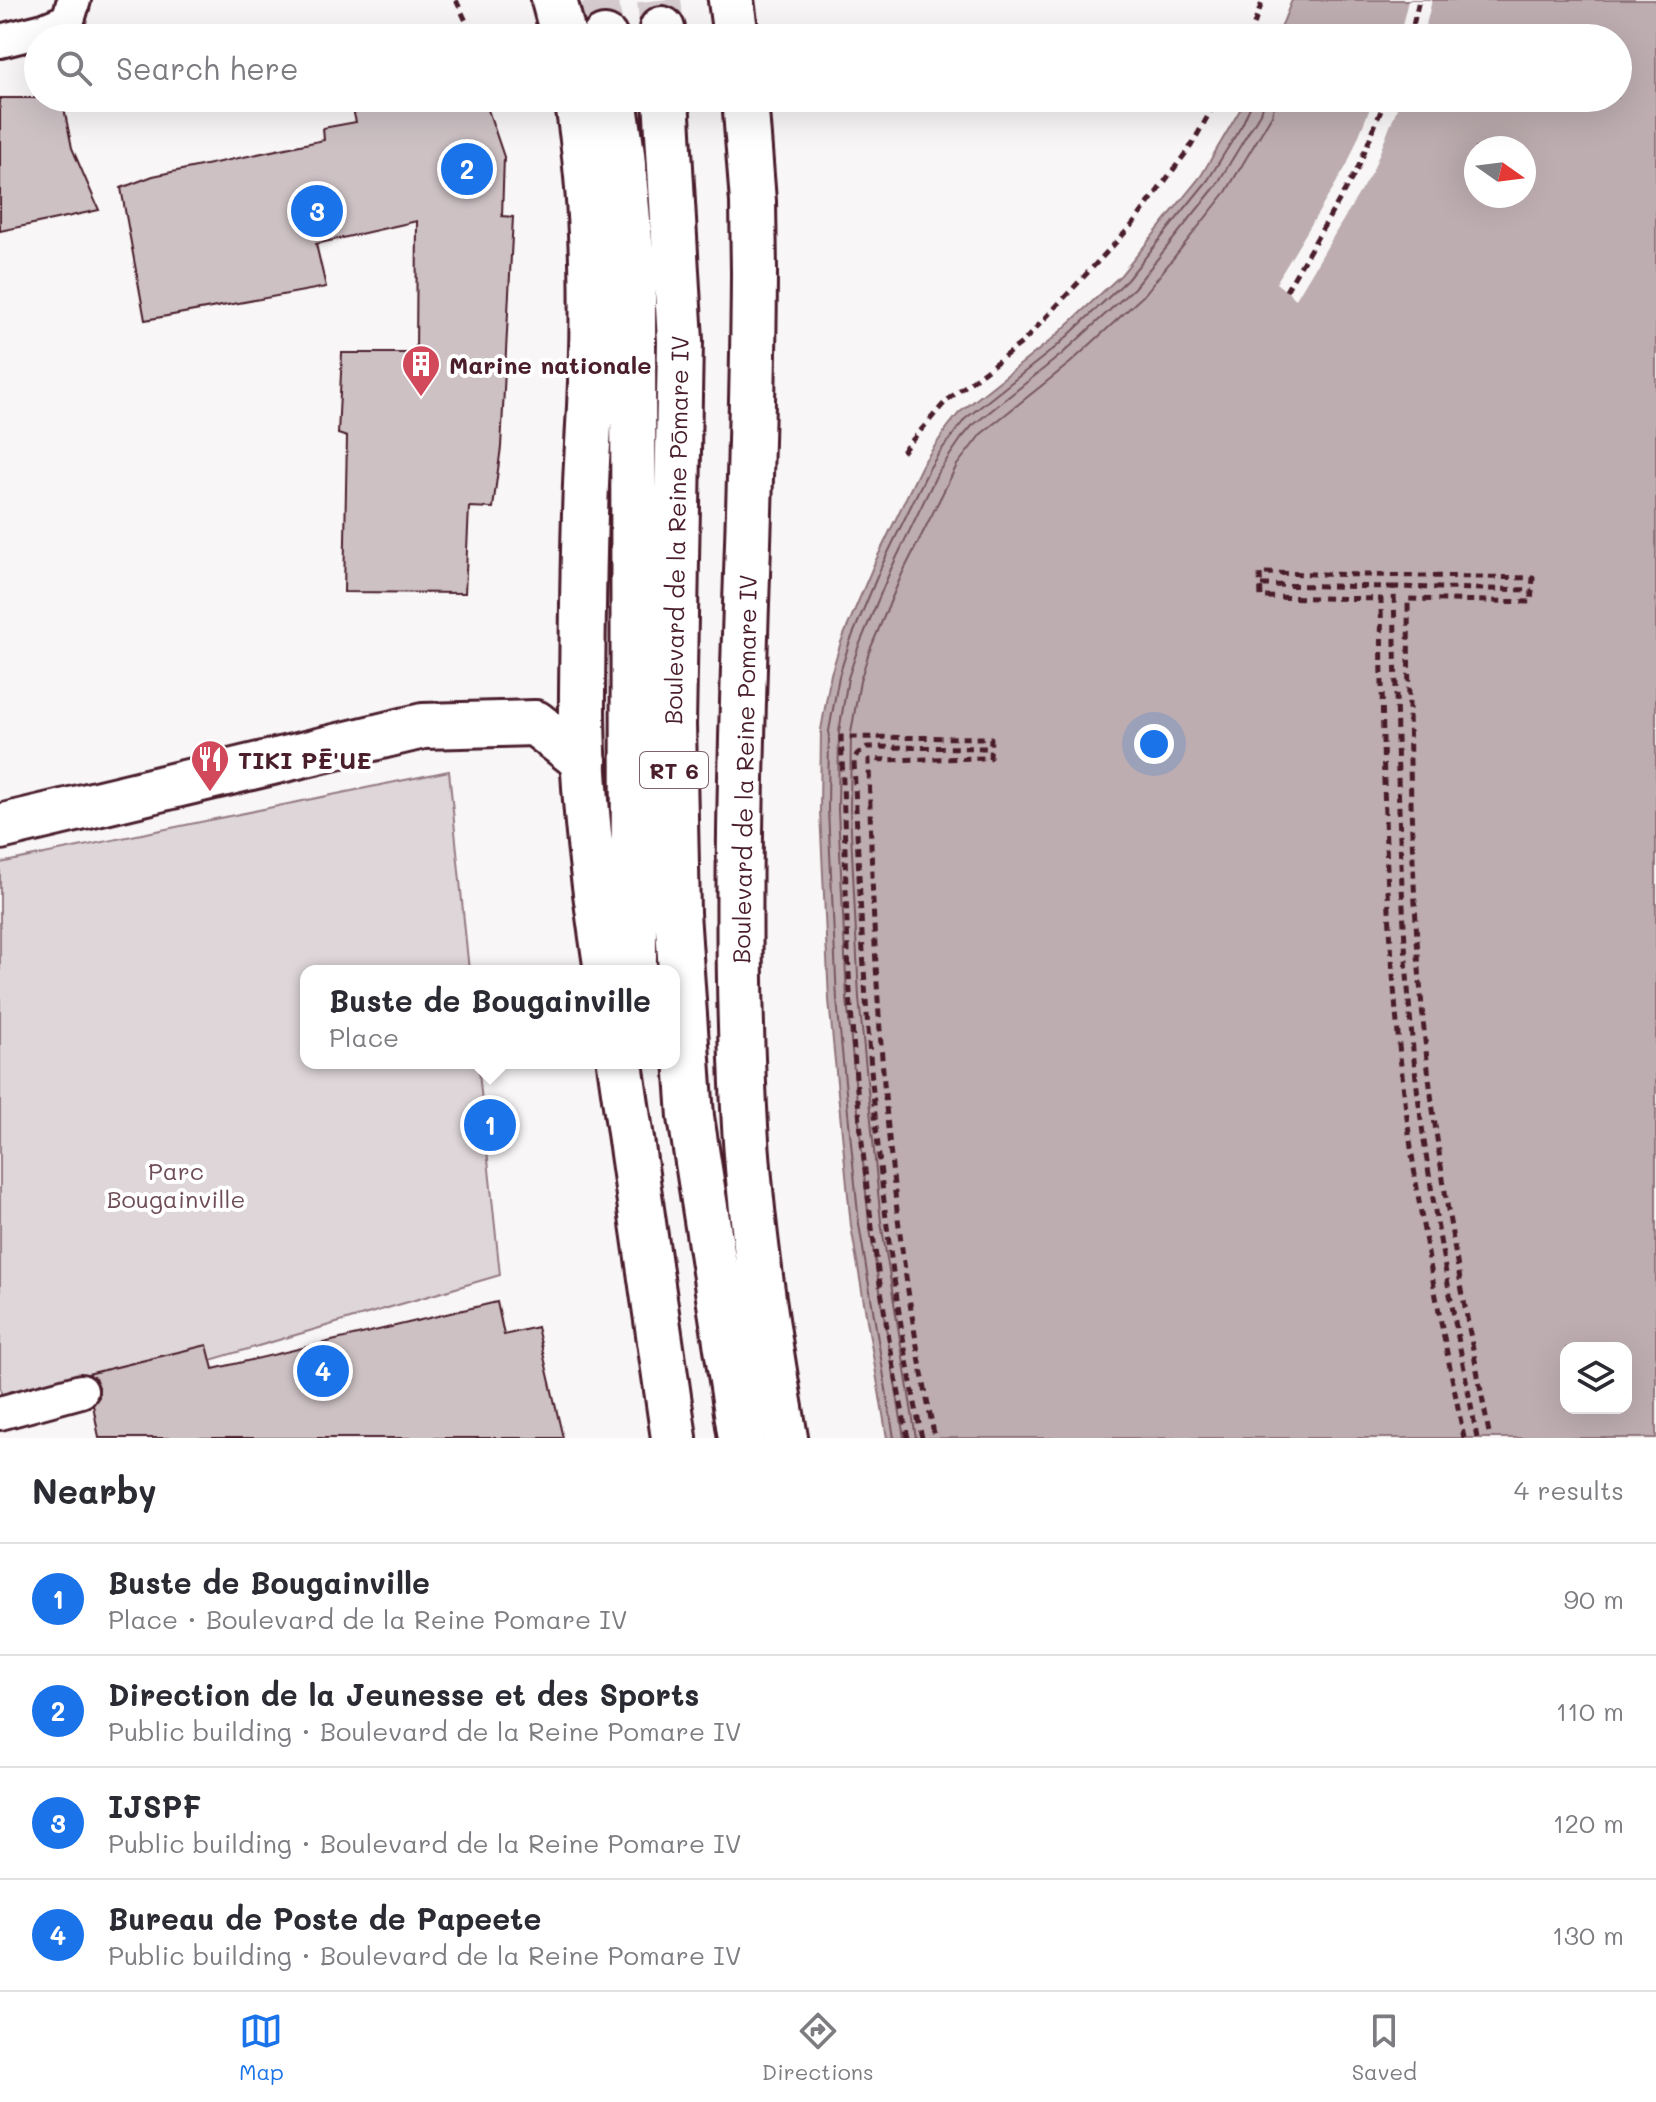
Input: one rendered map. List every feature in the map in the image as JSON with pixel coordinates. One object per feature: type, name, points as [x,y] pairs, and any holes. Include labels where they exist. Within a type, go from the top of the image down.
[{"type":"main road","points":[[554,0],[560,24]]},
{"type":"main road","points":[[731,0],[734,24]]},
{"type":"main road","points":[[579,112],[587,164],[592,257],[583,645],[584,761],[589,844],[606,965]]},
{"type":"main road","name":"Boulevard de la Reine Pōmare IV","points":[[616,112],[633,275],[634,965]]},
{"type":"main road","name":"Boulevard de la Reine Pōmare IV","points":[[667,112],[680,341],[673,725],[677,913],[691,1117],[741,1438]]},
{"type":"main road","name":"Boulevard de la Reine Pomare IV","points":[[746,112],[755,263],[741,847],[742,1060],[749,1193],[785,1438]]},
{"type":"main road","points":[[0,827],[423,726],[535,723],[584,761]]},
{"type":"main road","points":[[621,1069],[674,1438]]},
{"type":"main road","points":[[638,1069],[647,1251]]},
{"type":"lane","points":[[58,24],[68,20],[74,0]]},
{"type":"lane","points":[[0,41],[24,35]]},
{"type":"lane","points":[[0,1413],[81,1391]]},
{"type":"path","points":[[456,0],[467,24]]},
{"type":"path","points":[[1254,24],[1263,0]]},
{"type":"path","points":[[1413,24],[1419,0]]},
{"type":"path","points":[[902,452],[947,400],[1023,342],[1133,224],[1191,146],[1210,112]]},
{"type":"path","points":[[1286,291],[1358,168],[1380,112]]},
{"type":"path","points":[[1464,1438],[1415,1174],[1401,1062],[1390,909],[1381,599],[1261,597],[1260,573],[1533,578],[1531,602],[1408,599],[1415,908],[1427,1059],[1441,1171],[1490,1438]]},
{"type":"path","points":[[1261,585],[1532,590]]},
{"type":"path","points":[[1394,587],[1403,908],[1415,1061],[1428,1172],[1477,1438]]},
{"type":"path","points":[[908,1438],[878,1259],[852,1024],[844,880],[841,737],[991,738],[990,758],[869,760],[871,879],[879,1022],[904,1255],[935,1438]]},
{"type":"path","points":[[922,1438],[891,1256],[867,1022],[854,760],[867,747],[990,748]]},
{"type":"green space","name":"Parc Bougainville","points":[[449,771],[468,965],[300,965],[300,1069],[479,1069],[500,1275],[6,1420],[0,1387],[0,863]]},
{"type":"water","points":[[1292,0],[1656,0],[1656,1438],[887,1438],[851,1226],[829,1000],[820,811],[821,730],[831,674],[875,562],[922,465],[947,428],[959,413],[1050,341],[1121,275],[1201,176],[1239,112],[1632,112],[1632,24],[1283,24]]},
{"type":"pier","points":[[1408,0],[1432,0],[1426,24],[1402,24]]},
{"type":"pier","points":[[1368,112],[1396,112],[1373,170],[1296,299],[1276,283],[1347,165]]},
{"type":"building","points":[[0,98],[24,98],[24,112],[65,112],[72,148],[99,210],[0,231]]},
{"type":"building","points":[[354,112],[489,112],[504,157],[502,216],[513,217],[501,447],[493,508],[469,507],[465,593],[344,592],[347,437],[338,434],[342,353],[416,353],[417,221],[316,244],[326,287],[145,320],[121,188],[153,176],[324,140],[323,128],[356,122]]},
{"type":"building","points":[[497,1302],[504,1335],[537,1327],[563,1438],[99,1438],[93,1405],[99,1397],[99,1387],[95,1378],[88,1374],[207,1345],[213,1369]]},
{"type":"tunnel","points":[[595,0],[601,24]]},
{"type":"tunnel","points":[[659,0],[661,24]]},
{"type":"place","name":"Direction de la Jeunesse et des Sports","points":[[467,169]]},
{"type":"place","name":"IJSPF","points":[[317,211]]},
{"type":"place","name":"Marine nationale","points":[[421,398]]},
{"type":"place","name":"TIKI PĒ'UE","points":[[210,793]]},
{"type":"place","name":"Buste de Bougainville","points":[[490,1125]]},
{"type":"place","name":"Bureau de Poste de Papeete","points":[[323,1371]]}]
